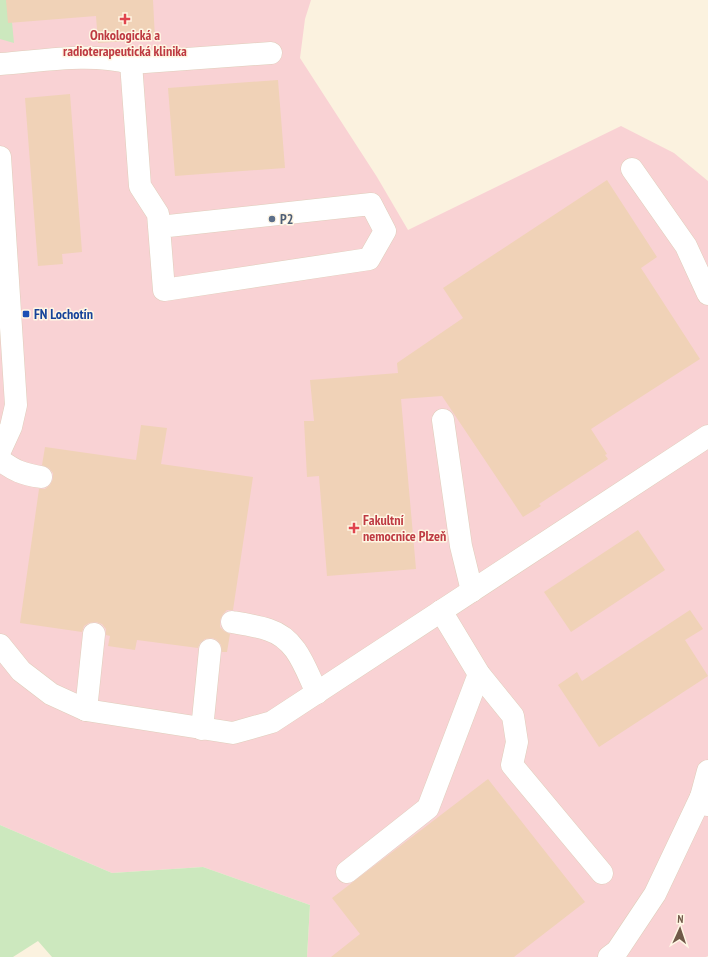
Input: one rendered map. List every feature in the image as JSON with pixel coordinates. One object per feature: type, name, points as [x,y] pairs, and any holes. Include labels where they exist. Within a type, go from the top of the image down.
[{"type":"street","points":[[0,64],[93,57],[113,59],[131,64],[272,53]]},
{"type":"street","points":[[131,64],[140,186],[158,214],[164,290],[369,259],[385,231],[371,204],[160,227]]},
{"type":"street","points":[[0,157],[4,272],[16,405],[11,427],[0,451]]},
{"type":"street","points":[[632,169],[686,246],[708,294]]},
{"type":"street","points":[[443,420],[461,546],[472,591]]},
{"type":"street","points":[[0,645],[21,671],[51,694],[86,710],[233,733],[272,722],[708,436]]},
{"type":"street","points":[[0,460],[13,470],[27,475],[41,477]]},
{"type":"street","points":[[441,611],[479,674],[513,716],[517,742],[512,765],[602,874]]},
{"type":"street","points":[[232,622],[270,630],[287,640],[298,653],[317,692]]},
{"type":"street","points":[[86,710],[94,634]]},
{"type":"street","points":[[202,729],[210,650]]},
{"type":"street","points":[[347,872],[428,808],[479,674]]},
{"type":"street","points":[[609,957],[617,951],[655,894],[705,801],[708,771]]},
{"type":"shaded area","name":"Fakultní nemocnice Plzeň","points":[[0,0],[311,0],[305,19],[300,58],[377,177],[408,230],[621,126],[674,153],[708,181],[708,956],[307,957],[310,905],[203,867],[112,873],[0,825]]},
{"type":"green space","points":[[0,0],[6,0],[12,22],[14,43],[0,39]]},
{"type":"green space","points":[[0,825],[112,873],[203,867],[310,905],[307,957],[52,957],[38,941],[13,957],[0,957]]},
{"type":"building","name":"Onkologická a radioterapeutická klinika","points":[[6,0],[153,0],[155,39],[98,43],[96,16],[8,23]]},
{"type":"building","points":[[278,80],[285,168],[175,176],[168,88]]},
{"type":"building","points":[[70,94],[82,252],[62,254],[63,264],[38,266],[25,98]]},
{"type":"building","points":[[607,180],[657,257],[641,268],[700,359],[591,429],[607,454],[605,455],[608,459],[539,504],[541,506],[523,517],[442,396],[401,399],[416,569],[327,576],[319,476],[307,477],[304,421],[314,421],[310,380],[398,373],[397,363],[463,318],[443,288]]},
{"type":"building","points":[[141,425],[167,428],[161,464],[253,477],[233,610],[227,610],[220,620],[220,627],[230,634],[227,652],[222,652],[221,645],[217,640],[212,638],[205,639],[200,643],[198,648],[137,640],[135,650],[108,646],[110,636],[106,635],[106,629],[102,624],[96,622],[89,623],[84,626],[82,632],[20,623],[39,489],[45,489],[50,485],[53,479],[53,473],[49,468],[42,465],[45,447],[136,460]]},
{"type":"building","points":[[638,530],[665,570],[571,632],[544,592]]},
{"type":"building","points":[[690,610],[703,629],[685,640],[708,676],[599,747],[558,685],[577,672],[582,681]]},
{"type":"building","points":[[488,779],[585,902],[514,957],[331,957],[360,934],[332,898]]},
{"type":"place","name":"Onkologická a radioterapeutická klinika","points":[[125,19]]},
{"type":"place","name":"P2","points":[[272,219]]},
{"type":"place","name":"FN Lochotín","points":[[26,314]]},
{"type":"place","name":"Fakultní nemocnice Plzeň","points":[[354,528]]}]
